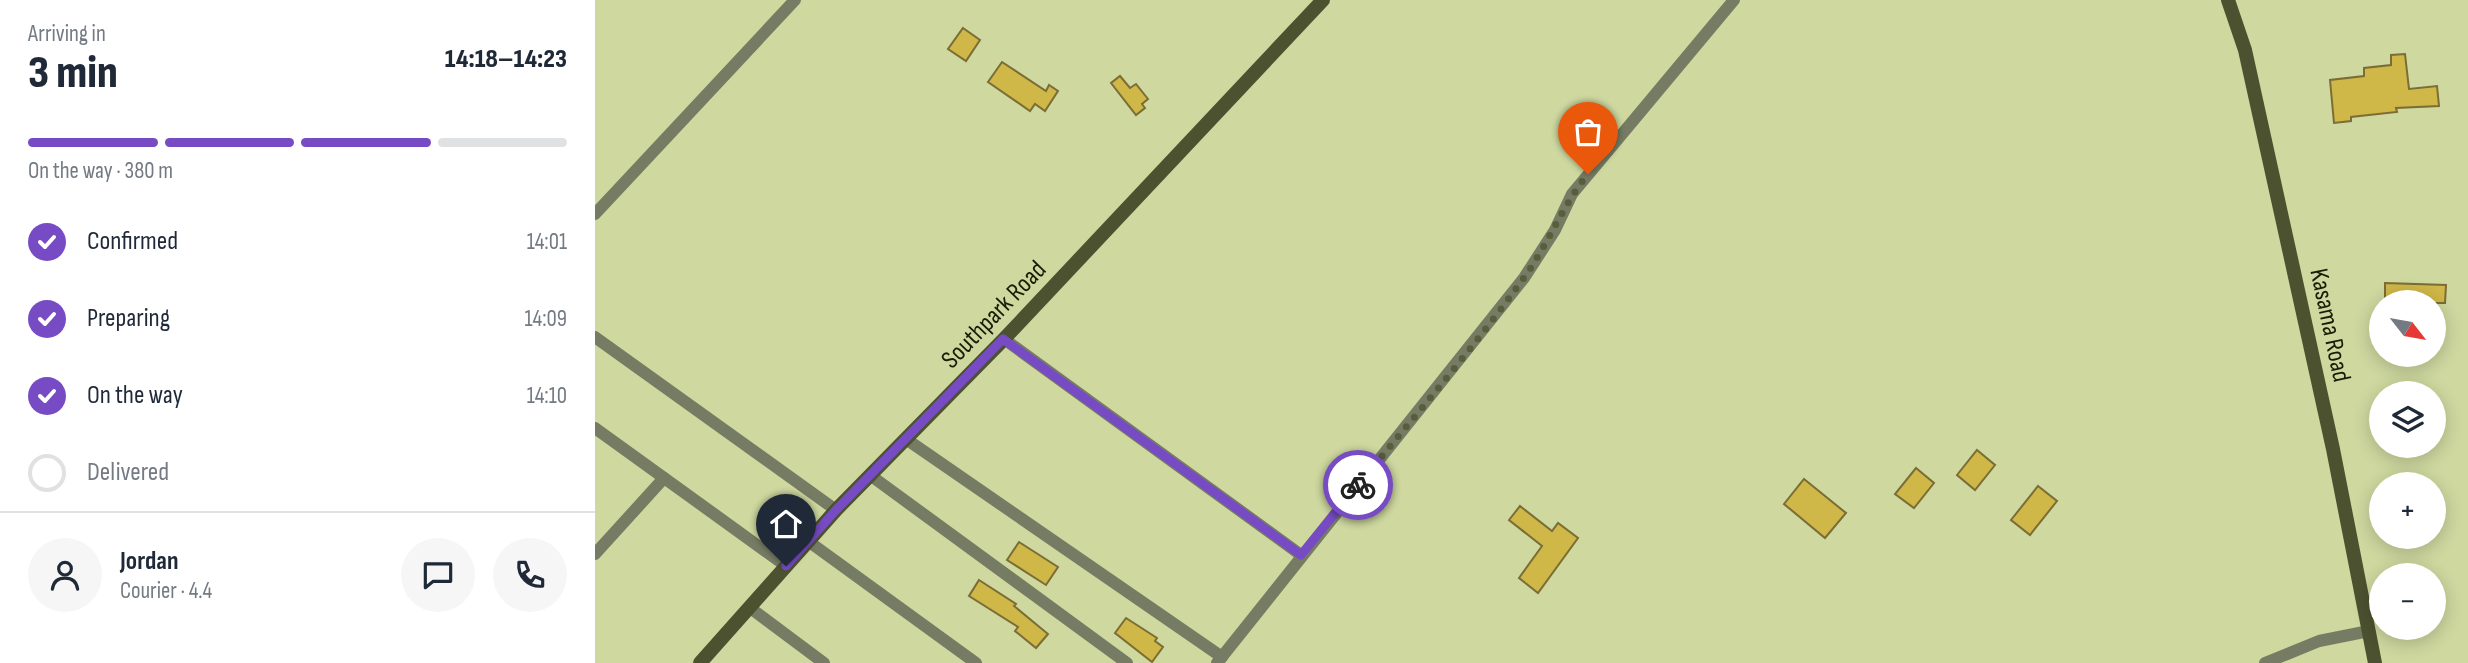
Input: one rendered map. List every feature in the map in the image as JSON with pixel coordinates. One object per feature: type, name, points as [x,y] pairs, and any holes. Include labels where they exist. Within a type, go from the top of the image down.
[{"type":"street","points":[[595,214],[795,0]]},
{"type":"street","name":"Southpark Road","points":[[700,663],[836,510],[1003,339],[1323,0]]},
{"type":"street","points":[[906,439],[1220,660],[1524,278],[1555,230],[1572,194],[1734,0]]},
{"type":"street","name":"Kasama Road","points":[[2228,0],[2245,50],[2333,449],[2369,631]]},
{"type":"street","points":[[595,337],[836,510]]},
{"type":"street","points":[[1003,339],[1301,555]]},
{"type":"street","points":[[595,428],[786,566]]},
{"type":"street","points":[[870,475],[1127,663]]},
{"type":"street","points":[[595,554],[664,478]]},
{"type":"street","points":[[808,541],[976,663]]},
{"type":"street","points":[[749,607],[824,663]]},
{"type":"street","points":[[2265,663],[2319,641],[2369,631]]},
{"type":"street","name":"Kasama Road","points":[[2371,640],[2375,663]]},
{"type":"building","points":[[963,28],[980,40],[966,61],[948,49]]},
{"type":"building","points":[[2405,54],[2409,89],[2437,86],[2439,106],[2396,108],[2397,112],[2351,117],[2351,121],[2334,123],[2330,80],[2364,76],[2364,68],[2391,65],[2391,55]]},
{"type":"building","points":[[1002,62],[1046,91],[1049,85],[1058,91],[1045,111],[1035,104],[1030,111],[988,82]]},
{"type":"building","points":[[1120,76],[1130,88],[1136,84],[1148,99],[1142,104],[1145,108],[1136,115],[1111,83]]},
{"type":"building","points":[[2385,283],[2446,285],[2446,290],[2385,290]]},
{"type":"building","points":[[1977,450],[1995,465],[1975,490],[1957,475]]},
{"type":"building","points":[[1916,468],[1934,483],[1914,508],[1895,494]]},
{"type":"building","points":[[1804,479],[1846,513],[1825,538],[1784,504]]},
{"type":"building","points":[[2038,486],[2057,501],[2030,535],[2011,520]]},
{"type":"building","points":[[1520,506],[1552,531],[1558,523],[1578,538],[1538,593],[1519,578],[1542,546],[1509,520]]},
{"type":"building","points":[[1019,542],[1058,567],[1046,585],[1007,560]]},
{"type":"building","points":[[979,580],[1016,604],[1014,606],[1048,634],[1036,648],[1015,631],[1018,627],[969,596]]},
{"type":"building","points":[[1126,618],[1157,638],[1155,641],[1163,647],[1152,662],[1115,633]]},
{"type":"way so far","points":[[1358,485],[1524,278],[1555,230],[1572,194],[1588,174]]},
{"type":"route","points":[[786,566],[836,510],[1003,339],[1301,555],[1358,485]]}]
